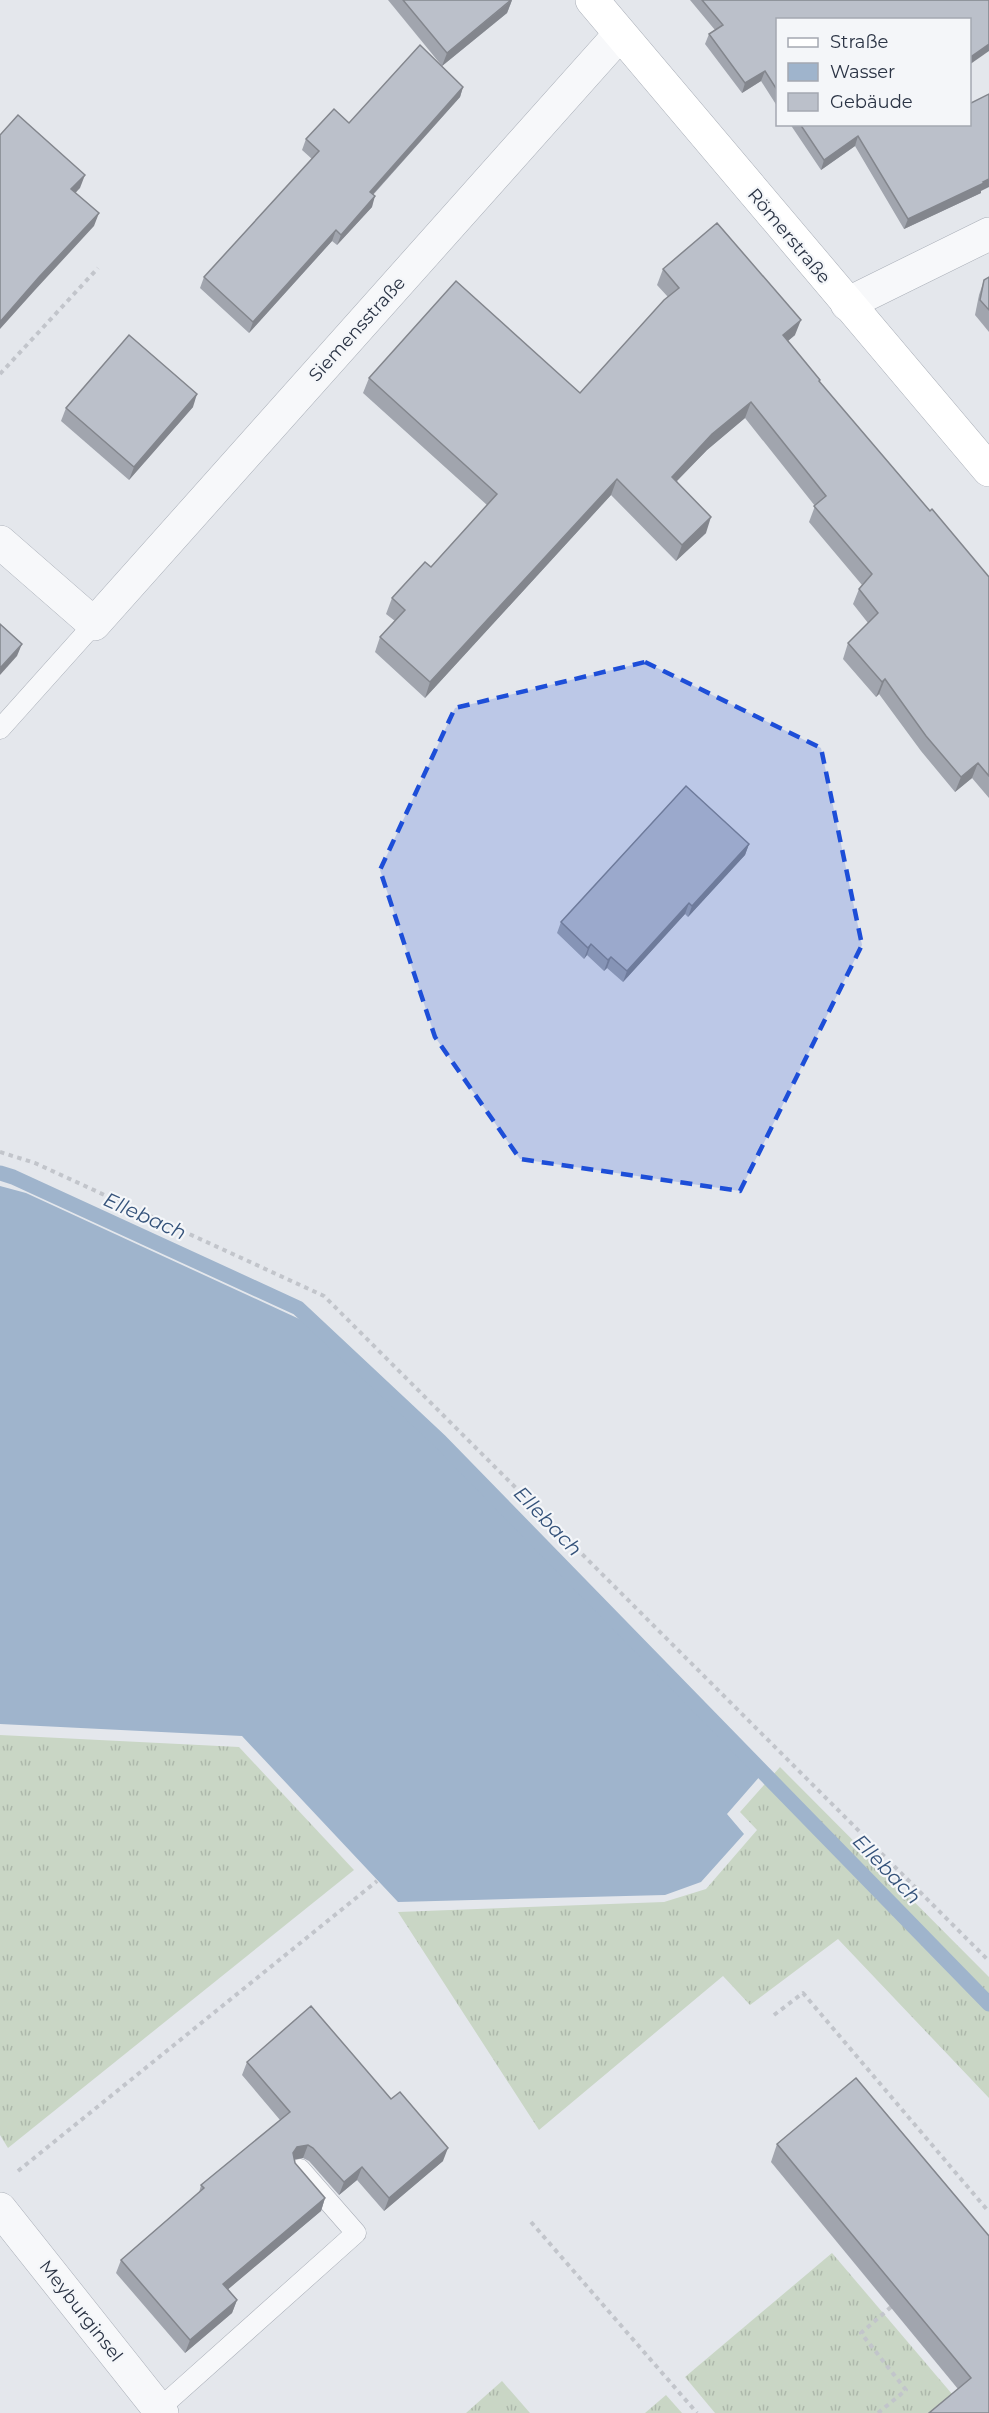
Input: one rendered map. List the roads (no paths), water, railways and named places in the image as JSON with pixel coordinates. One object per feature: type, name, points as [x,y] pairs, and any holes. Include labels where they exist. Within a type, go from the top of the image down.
[{"type":"main road","name":"Römerstraße","points":[[592,0],[989,470]]},
{"type":"street","name":"Siemensstraße","points":[[94,624],[620,34]]},
{"type":"street","points":[[847,304],[989,234]]},
{"type":"street","points":[[0,542],[94,624]]},
{"type":"street","name":"Meyburginsel","points":[[5,2193],[160,2411]]},
{"type":"lane","name":"Siemensstraße","points":[[0,729],[94,624]]},
{"type":"lane","points":[[160,2411],[356,2233],[300,2169]]},
{"type":"water","points":[[0,1186],[26,1193],[308,1323],[448,1455],[761,1775],[727,1814],[744,1834],[701,1882],[665,1895],[398,1902],[242,1736],[0,1724]]},
{"type":"waterway","name":"Ellebach","points":[[0,1173],[298,1308],[440,1441],[989,2004]]}]
